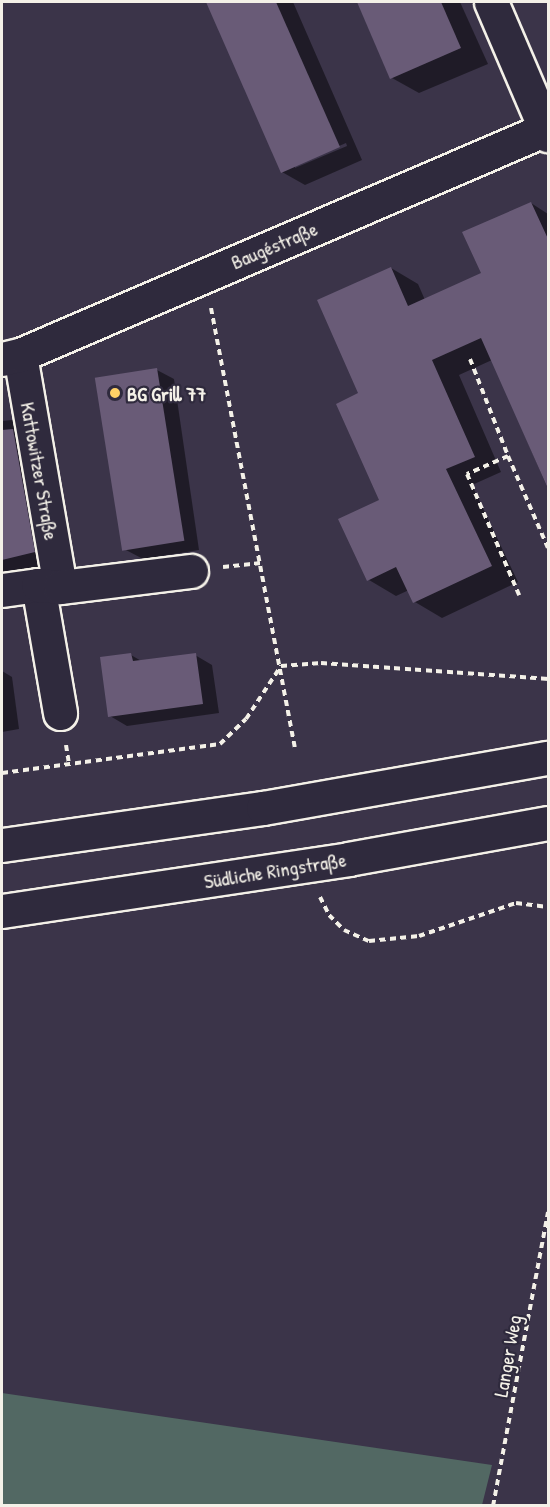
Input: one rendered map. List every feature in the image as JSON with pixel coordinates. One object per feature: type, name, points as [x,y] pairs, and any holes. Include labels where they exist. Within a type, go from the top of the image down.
[{"type":"street","points":[[491,2],[547,132]]},
{"type":"street","name":"Baugéstraße","points":[[11,357],[547,132]]},
{"type":"street","name":"Kattowitzer Straße","points":[[11,357],[49,586],[60,713]]},
{"type":"street","points":[[2,590],[191,571]]},
{"type":"street","points":[[2,845],[263,808],[549,758]]},
{"type":"street","name":"Südliche Ringstraße","points":[[2,911],[348,859],[549,823]]},
{"type":"path","points":[[204,275],[282,666],[295,747]]},
{"type":"path","points":[[470,359],[508,456],[549,548]]},
{"type":"path","points":[[508,456],[467,474],[519,595]]},
{"type":"path","points":[[282,666],[321,663],[549,680]]},
{"type":"path","points":[[2,772],[220,744],[246,719],[282,666]]},
{"type":"path","points":[[318,892],[329,915],[344,930],[369,941],[419,936],[516,903],[549,907]]},
{"type":"path","name":"Langer Weg","points":[[493,1506],[549,1212]]},
{"type":"green space","points":[[2,1393],[492,1465],[482,1505],[2,1505]]},
{"type":"building","points":[[206,2],[276,2],[340,147],[281,173]]},
{"type":"building","points":[[357,2],[441,2],[461,48],[390,79]]},
{"type":"building","points":[[531,202],[549,241],[549,491],[481,338],[432,360],[475,457],[446,469],[492,566],[413,603],[396,567],[367,581],[338,519],[379,500],[336,404],[358,393],[317,300],[391,267],[408,306],[481,273],[462,232]]},
{"type":"building","points":[[157,368],[184,541],[122,551],[95,378]]},
{"type":"building","points":[[13,429],[35,552],[2,560],[2,430]]},
{"type":"building","points":[[131,653],[133,661],[196,653],[203,704],[108,717],[100,657]]},
{"type":"place","name":"BG Grill 77","points":[[115,393]]}]
